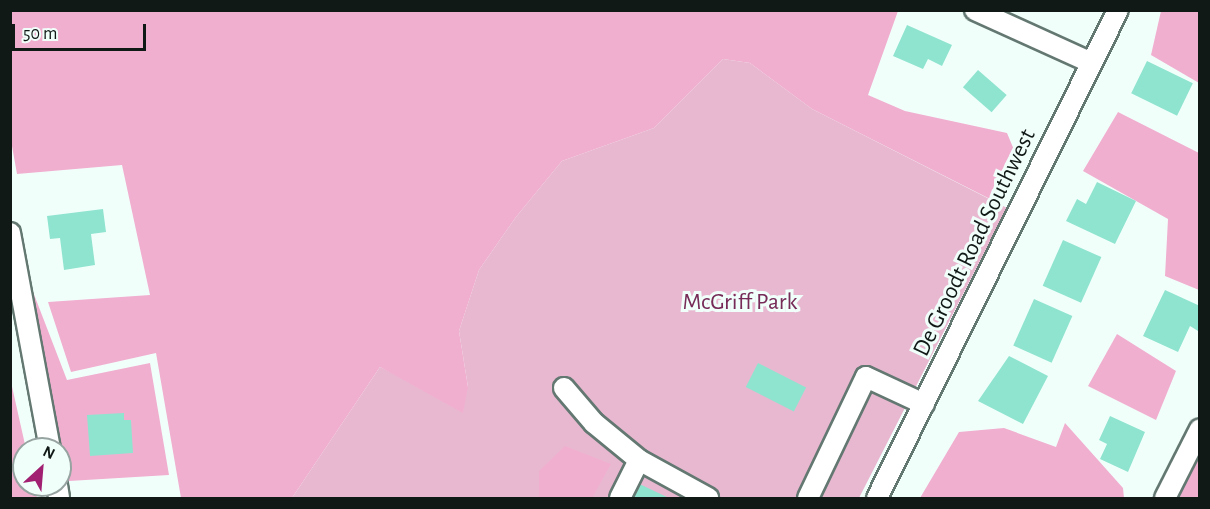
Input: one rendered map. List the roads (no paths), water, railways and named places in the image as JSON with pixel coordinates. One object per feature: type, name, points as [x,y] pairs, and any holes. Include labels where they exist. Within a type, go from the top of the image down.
[{"type":"street","points":[[975,10],[1092,63]]},
{"type":"street","name":"De Groodt Road Southwest","points":[[877,498],[1118,10]]},
{"type":"street","points":[[10,233],[48,437]]},
{"type":"street","points":[[808,498],[866,377],[924,404]]},
{"type":"street","points":[[564,388],[594,423],[639,460],[708,498]]},
{"type":"street","points":[[1165,498],[1200,429]]},
{"type":"street","points":[[621,498],[639,460]]},
{"type":"park label","name":"McGriff Park","points":[[740,303]]}]
